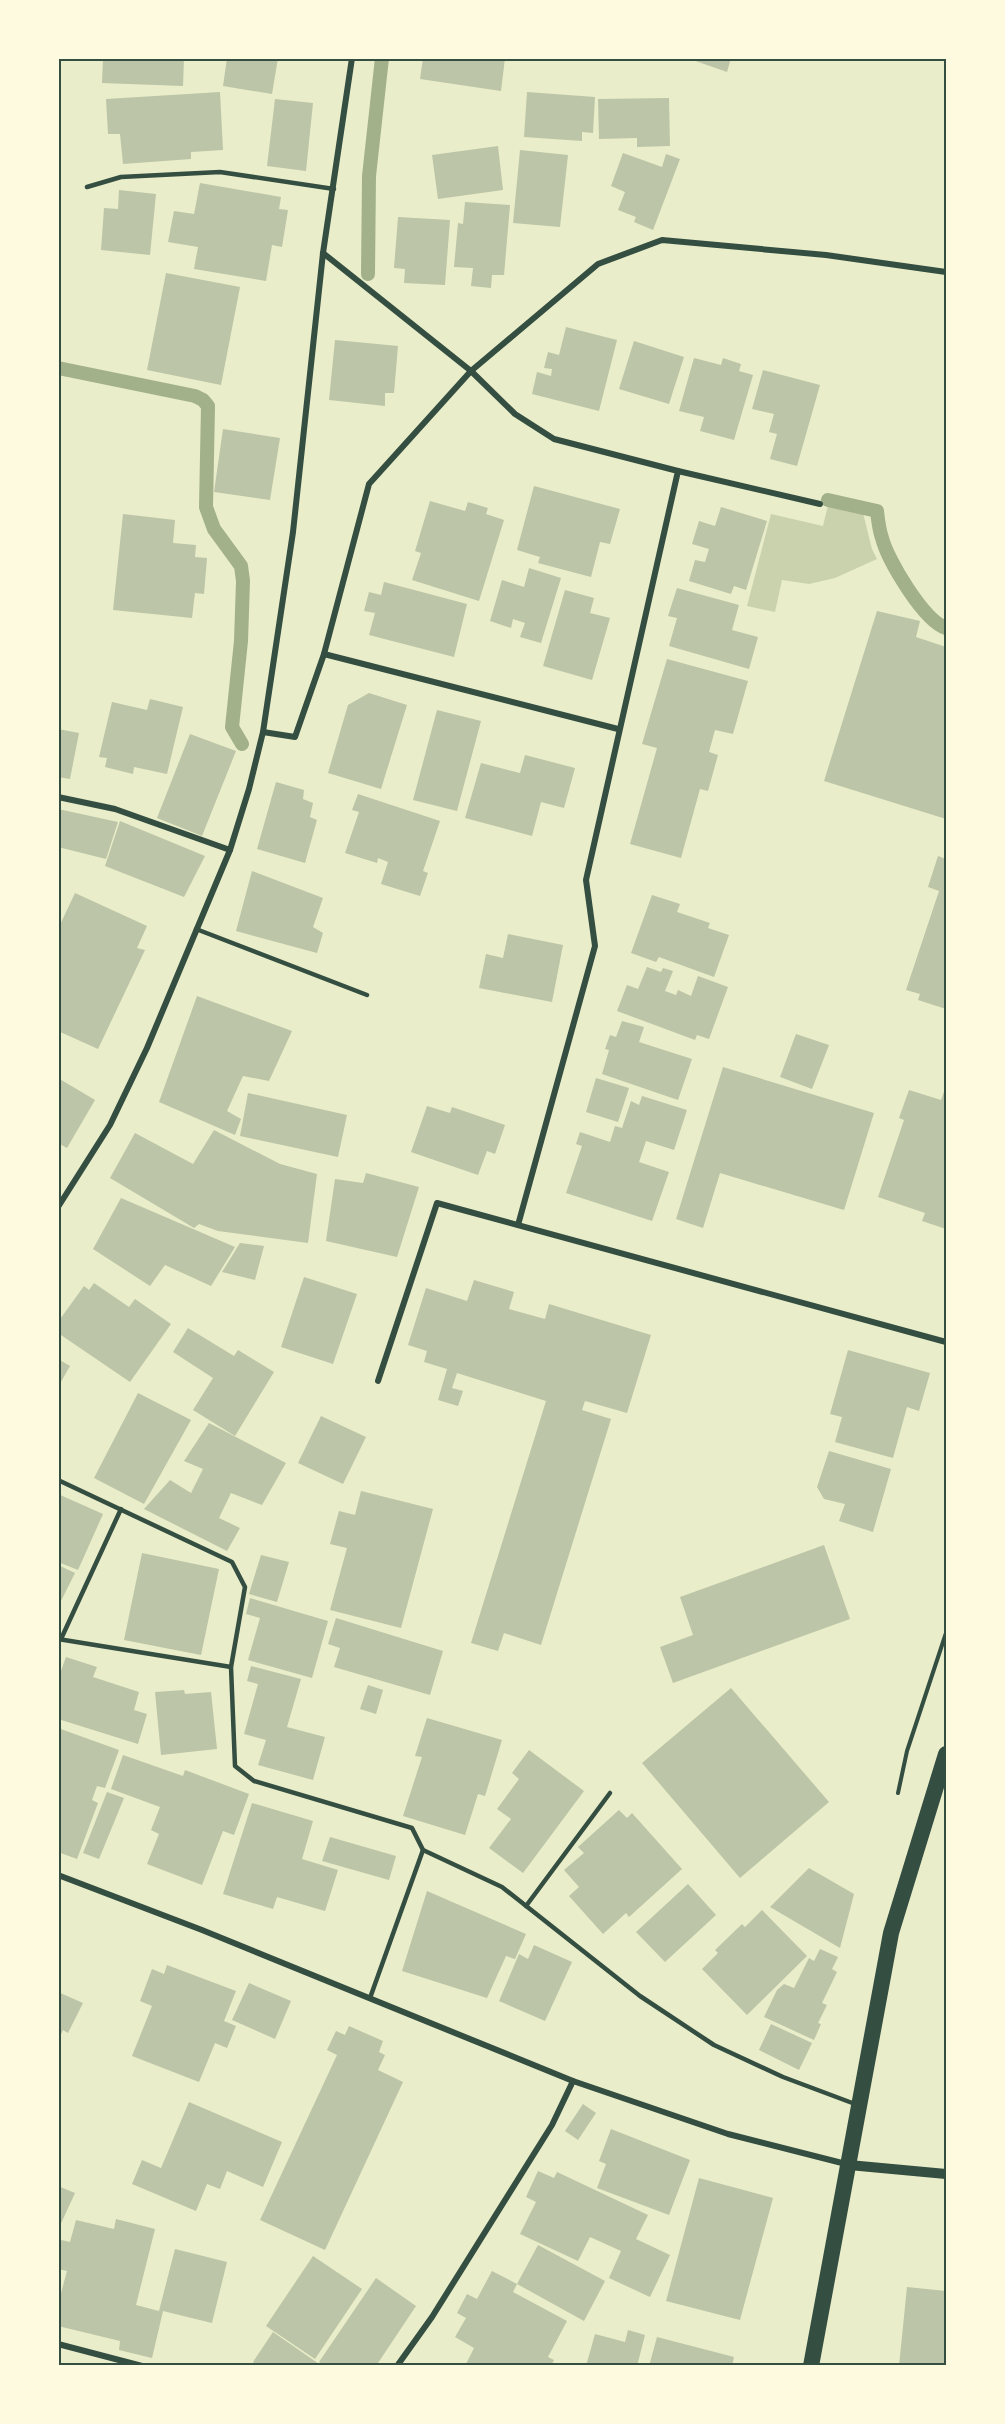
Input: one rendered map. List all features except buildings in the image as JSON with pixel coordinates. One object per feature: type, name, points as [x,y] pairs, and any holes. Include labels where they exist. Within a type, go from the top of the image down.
[{"type":"highway","points":[[811,2366],[891,1933],[946,1754]]},
{"type":"street","points":[[58,1207],[110,1125],[147,1048],[230,850],[249,789],[263,732],[293,532],[323,253],[352,58]]},
{"type":"street","points":[[263,732],[296,737],[324,654],[369,484],[471,371],[597,264],[662,240],[826,255],[946,272]]},
{"type":"street","points":[[323,253],[471,371],[514,414],[554,439],[820,504]]},
{"type":"street","points":[[518,1225],[595,946],[586,880],[618,729],[678,471]]},
{"type":"street","points":[[324,654],[618,729]]},
{"type":"street","points":[[58,797],[115,809],[230,850]]},
{"type":"street","points":[[378,1381],[437,1203],[946,1342]]},
{"type":"street","points":[[58,1875],[573,2081],[728,2134],[849,2165],[946,2174]]},
{"type":"street","points":[[397,2366],[432,2317],[546,2135],[573,2081]]},
{"type":"street","points":[[58,2344],[142,2366]]},
{"type":"lane","points":[[87,187],[121,177],[220,172],[334,189]]},
{"type":"lane","points":[[196,929],[367,995]]},
{"type":"lane","points":[[58,1480],[232,1562],[245,1587],[231,1667],[235,1766],[254,1781],[412,1828],[423,1850],[502,1887],[640,1996],[714,2045],[783,2077],[859,2106]]},
{"type":"lane","points":[[121,1509],[60,1639],[231,1667]]},
{"type":"lane","points":[[526,1905],[610,1793]]},
{"type":"lane","points":[[370,1998],[423,1850]]},
{"type":"green space","points":[[828,505],[863,513],[872,549],[877,559],[835,578],[809,584],[782,580],[775,612],[747,606],[771,514],[823,526]]},
{"type":"waterway","points":[[368,274],[369,176],[382,58]]},
{"type":"waterway","points":[[58,368],[195,396],[208,406],[206,507],[214,529],[241,566],[243,581],[241,641],[232,727],[242,744]]},
{"type":"waterway","points":[[828,500],[877,511],[882,538],[899,575],[918,603],[937,623],[946,628]]}]
